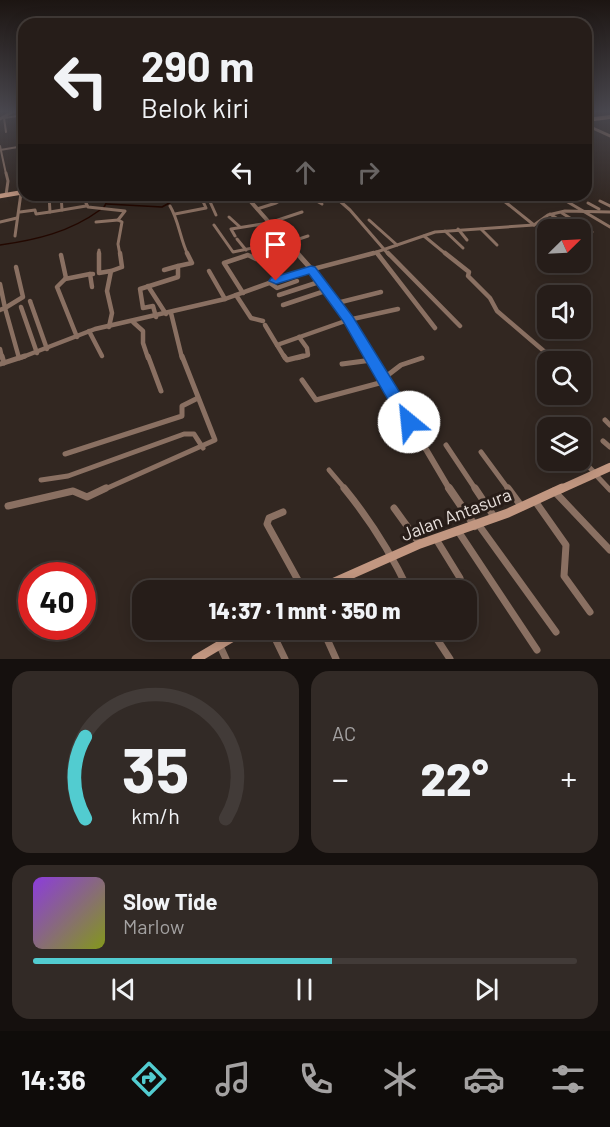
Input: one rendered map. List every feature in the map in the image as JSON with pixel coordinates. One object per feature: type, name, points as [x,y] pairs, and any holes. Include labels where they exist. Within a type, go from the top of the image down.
[{"type":"main road","points":[[0,196],[18,193]]},
{"type":"main road","name":"Jalan Antasura","points":[[339,580],[420,544],[522,507],[610,468]]},
{"type":"main road","points":[[202,658],[226,640]]},
{"type":"street","points":[[6,195],[8,181],[1,148],[18,147]]},
{"type":"street","points":[[15,236],[22,201]]},
{"type":"street","points":[[49,201],[50,212]]},
{"type":"street","points":[[61,201],[62,210]]},
{"type":"street","points":[[84,201],[86,206]]},
{"type":"street","points":[[175,214],[206,208],[202,201]]},
{"type":"street","points":[[210,201],[216,215]]},
{"type":"street","points":[[250,201],[322,281],[386,380],[436,469],[556,632]]},
{"type":"street","points":[[257,209],[279,201]]},
{"type":"street","points":[[317,201],[322,204]]},
{"type":"street","points":[[340,201],[460,326]]},
{"type":"street","points":[[495,201],[504,201],[534,225]]},
{"type":"street","points":[[567,201],[610,227]]},
{"type":"street","points":[[600,201],[610,206]]},
{"type":"street","points":[[588,203],[601,211]]},
{"type":"street","points":[[20,212],[34,210],[36,214],[86,206],[124,210],[118,220]]},
{"type":"street","points":[[164,270],[192,263],[180,239],[175,214],[170,206]]},
{"type":"street","points":[[0,349],[2,364],[37,353],[89,331],[225,299],[311,269],[385,250],[445,231],[534,225],[550,214],[582,209],[610,212]]},
{"type":"street","points":[[246,250],[230,230],[269,223],[302,212]]},
{"type":"street","points":[[562,213],[592,232]]},
{"type":"street","points":[[550,214],[558,219]]},
{"type":"street","points":[[229,217],[240,227]]},
{"type":"street","points":[[0,222],[17,218]]},
{"type":"street","points":[[77,337],[57,287],[65,279],[122,267],[117,244],[122,222],[118,220],[96,222]]},
{"type":"street","points":[[369,220],[397,245]]},
{"type":"street","points":[[214,225],[232,252],[308,236]]},
{"type":"street","points":[[482,229],[497,245]]},
{"type":"street","points":[[458,230],[467,240]]},
{"type":"street","points":[[445,231],[463,248]]},
{"type":"street","points":[[424,236],[470,272],[468,276],[490,298],[495,309],[543,351]]},
{"type":"street","points":[[256,259],[294,249]]},
{"type":"street","points":[[99,250],[99,273]]},
{"type":"street","points":[[376,252],[435,328]]},
{"type":"street","points":[[61,255],[65,279]]},
{"type":"street","points":[[243,293],[224,263],[248,255],[256,259],[260,265]]},
{"type":"street","points":[[156,317],[153,306],[143,308],[139,290],[178,277],[178,266]]},
{"type":"street","points":[[2,309],[23,297],[16,267]]},
{"type":"street","points":[[109,327],[112,313],[107,291],[111,271]]},
{"type":"street","points":[[210,271],[225,299]]},
{"type":"street","points":[[90,274],[92,287]]},
{"type":"street","points":[[270,283],[276,288],[297,281]]},
{"type":"street","points":[[279,295],[322,281]]},
{"type":"street","points":[[0,284],[2,309],[19,358]]},
{"type":"street","points":[[8,506],[73,491],[87,497],[213,443],[215,438],[180,351],[169,314],[151,295],[148,286]]},
{"type":"street","points":[[283,305],[328,290]]},
{"type":"street","points":[[337,303],[381,292]]},
{"type":"street","points":[[236,295],[251,318],[257,318],[264,323],[287,360],[306,357],[308,350],[299,337]]},
{"type":"street","points":[[30,301],[47,349]]},
{"type":"street","points":[[21,307],[37,353]]},
{"type":"street","points":[[277,345],[348,320],[398,309]]},
{"type":"street","points":[[133,322],[143,332],[143,343],[161,390]]},
{"type":"street","points":[[89,331],[102,356]]},
{"type":"street","points":[[302,380],[316,400],[386,380],[405,363],[422,358]]},
{"type":"street","points":[[342,364],[372,360]]},
{"type":"street","points":[[65,454],[182,416],[182,406],[198,398]]},
{"type":"street","points":[[41,480],[68,476],[184,434],[194,434],[202,448]]},
{"type":"street","points":[[603,441],[610,447]]},
{"type":"street","points":[[446,445],[495,518]]},
{"type":"street","points":[[481,452],[522,507]]},
{"type":"street","points":[[591,469],[610,490]]},
{"type":"street","points":[[329,470],[368,516],[393,556],[404,580]]},
{"type":"street","points":[[554,491],[610,550]]},
{"type":"street","points":[[535,501],[566,545],[564,576],[590,612]]},
{"type":"street","points":[[394,508],[420,544]]},
{"type":"street","points":[[283,512],[269,518],[267,524],[298,580]]},
{"type":"street","points":[[458,531],[537,650]]},
{"type":"street","points":[[436,539],[460,578]]},
{"type":"street","points":[[276,640],[285,659]]},
{"type":"street","points":[[327,640],[336,659]]},
{"type":"street","points":[[438,640],[450,659]]},
{"type":"street","points":[[220,646],[226,659]]},
{"type":"waterway","points":[[104,207],[108,201]]},
{"type":"waterway","points":[[107,204],[162,207],[173,201]]},
{"type":"waterway","points":[[0,245],[52,234],[77,224],[100,210]]},
{"type":"route","points":[[276,281],[311,269],[322,281],[348,320],[387,381],[409,422]]}]
